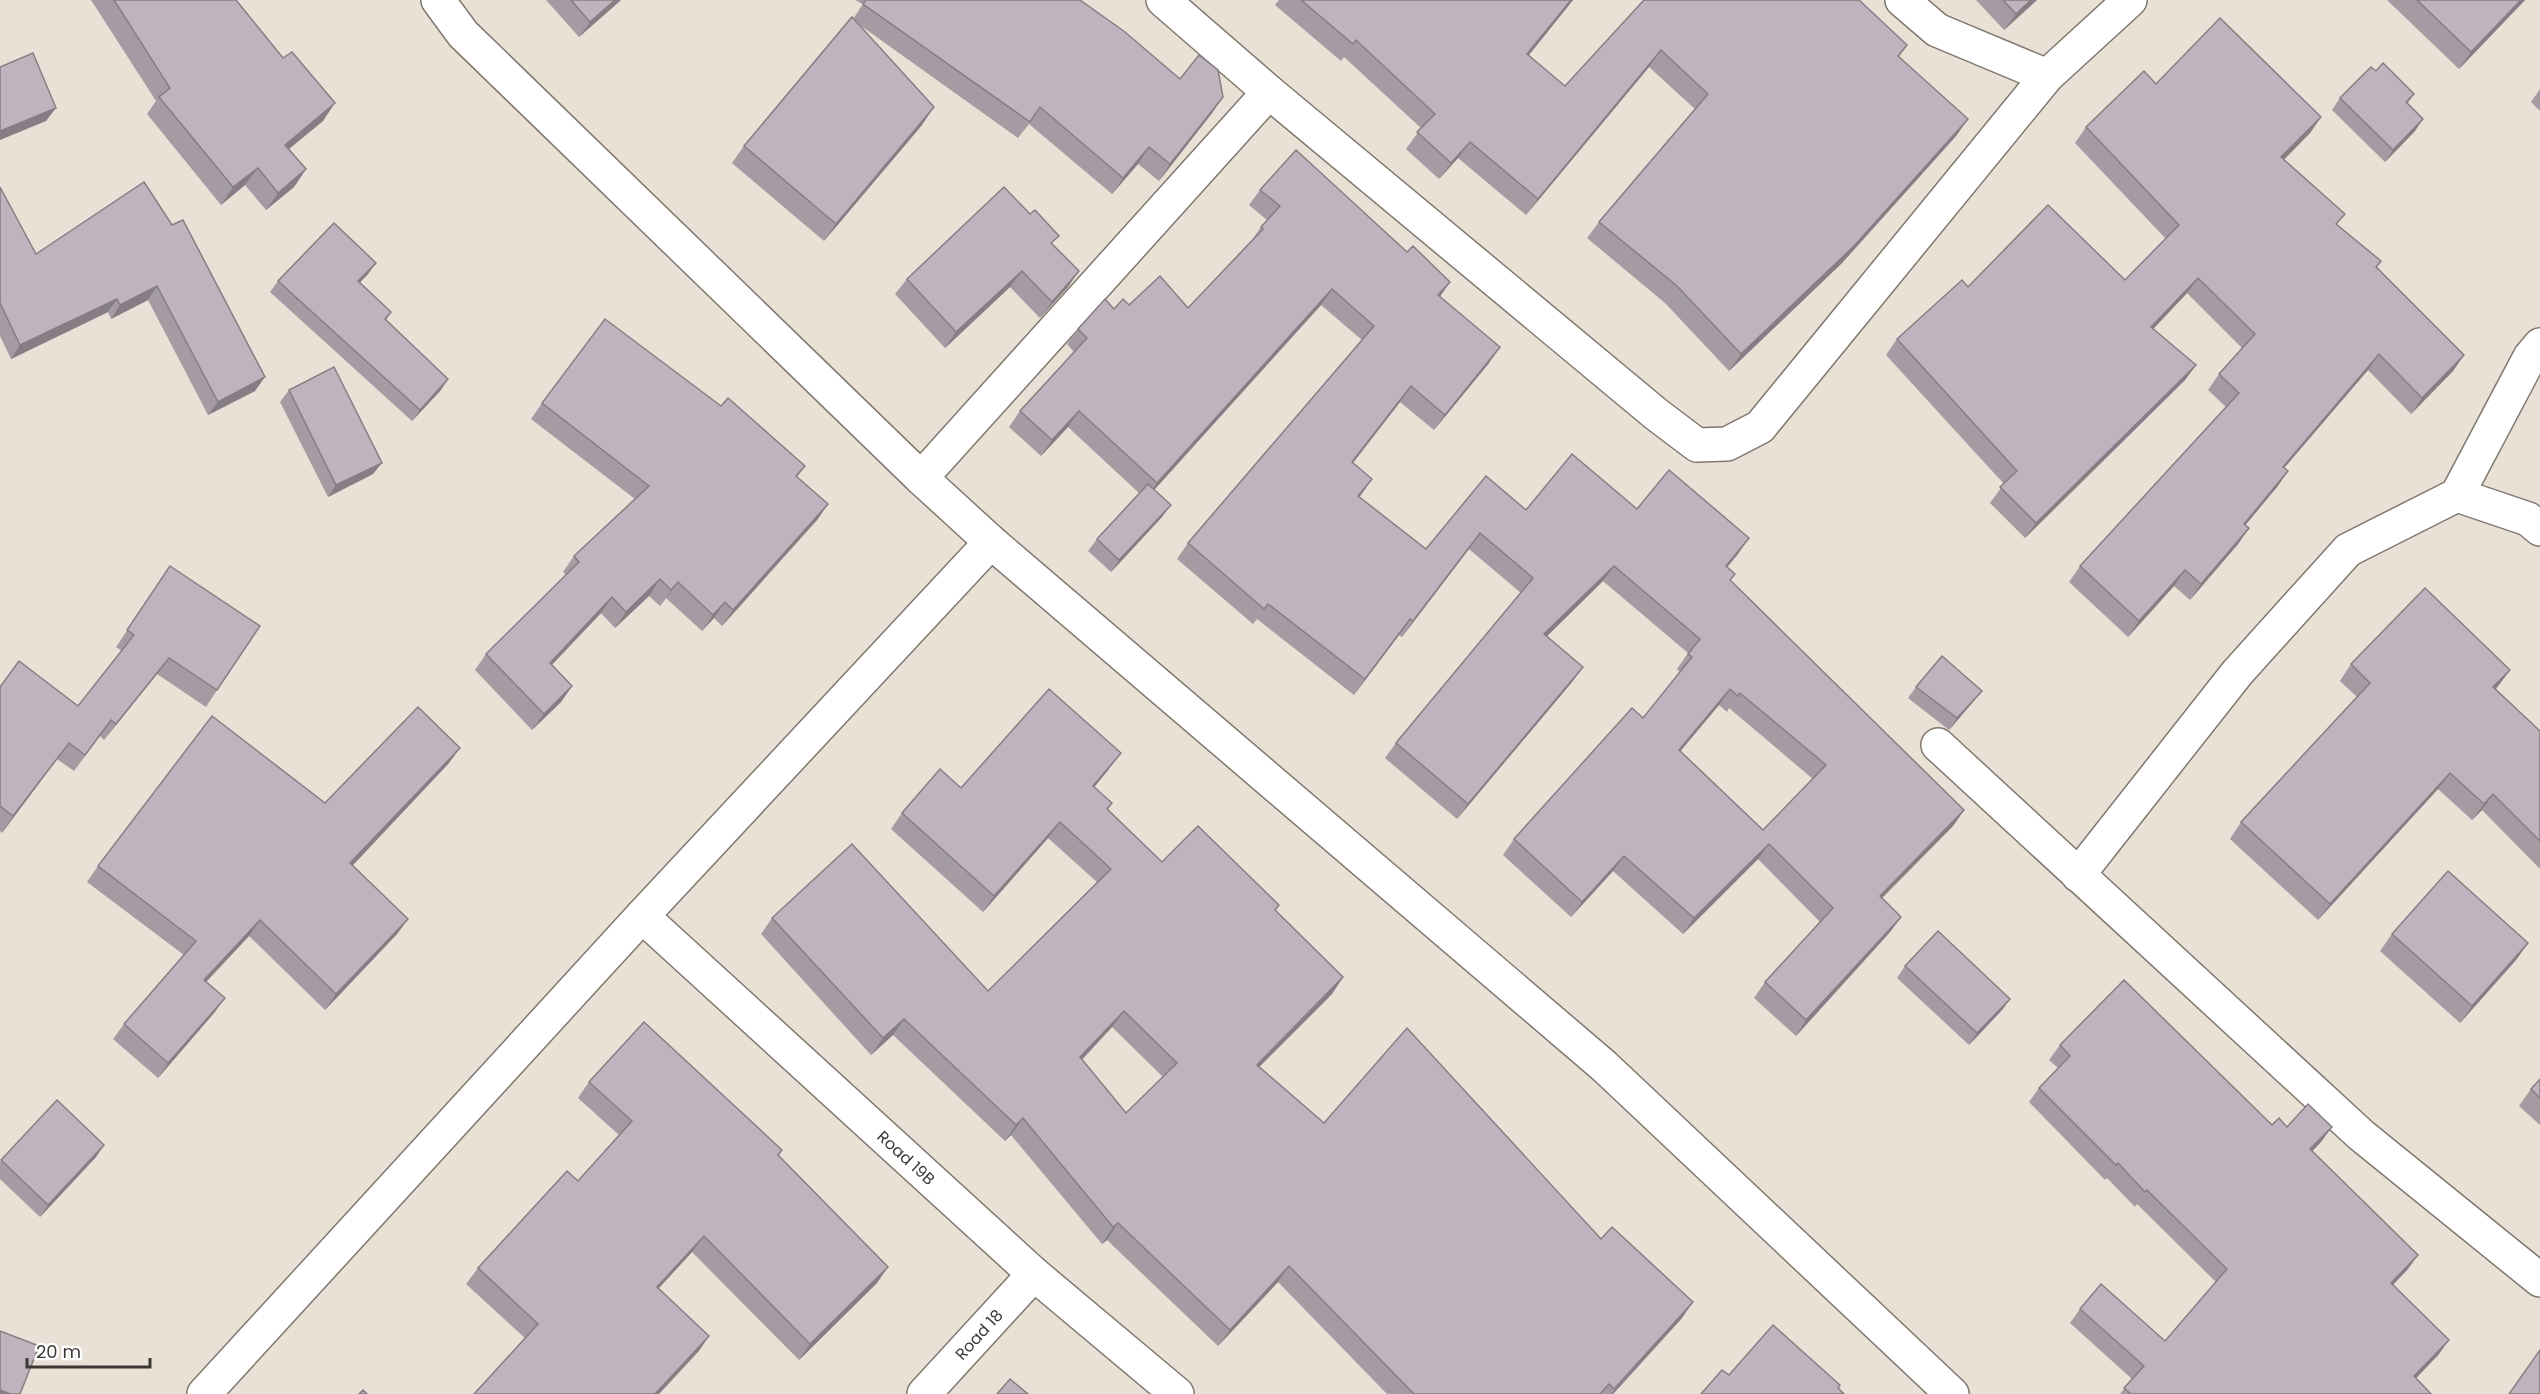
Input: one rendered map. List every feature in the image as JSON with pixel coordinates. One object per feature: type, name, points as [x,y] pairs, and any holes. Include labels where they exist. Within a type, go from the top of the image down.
[{"type":"street","points":[[438,0],[463,34],[921,478],[992,542],[1604,1066],[1952,1394]]},
{"type":"street","points":[[1163,0],[1269,92],[1647,407],[1697,445],[1727,444],[1760,427],[2047,76],[2130,0]]},
{"type":"street","points":[[1902,0],[1937,30],[2047,76]]},
{"type":"street","points":[[921,478],[1269,92]]},
{"type":"street","points":[[2078,875],[2237,673],[2348,550],[2457,495],[2530,357],[2540,345]]},
{"type":"street","points":[[2457,495],[2528,519],[2540,529]]},
{"type":"street","points":[[204,1394],[642,916],[992,542]]},
{"type":"street","points":[[1938,745],[2361,1134],[2540,1280]]},
{"type":"street","name":"Road 19B","points":[[642,916],[1034,1274],[1177,1394]]},
{"type":"street","name":"Road 18","points":[[924,1394],[1034,1274]]},
{"type":"building","points":[[114,0],[236,0],[283,58],[292,52],[335,103],[285,145],[306,169],[278,193],[258,168],[233,187],[159,97],[170,88]]},
{"type":"building","points":[[571,0],[615,0],[590,22]]},
{"type":"building","points":[[866,0],[1080,0],[1125,32],[1180,79],[1199,55],[1218,70],[1223,97],[1170,164],[1149,147],[1123,178],[1040,107],[1030,122],[863,4]]},
{"type":"building","points":[[1301,0],[1571,0],[1527,54],[1565,86],[1644,0],[1859,0],[1907,45],[1898,56],[1968,119],[1854,246],[1741,354],[1677,286],[1599,222],[1708,94],[1661,50],[1538,199],[1470,142],[1451,163],[1417,132],[1435,114],[1356,40],[1353,44]]},
{"type":"building","points":[[2003,0],[2031,0],[2016,14]]},
{"type":"building","points":[[2417,0],[2521,0],[2471,52]]},
{"type":"building","points":[[852,17],[934,107],[836,224],[744,146]]},
{"type":"building","points":[[2220,18],[2321,117],[2281,157],[2345,214],[2336,224],[2381,261],[2376,267],[2464,355],[2422,398],[2379,354],[2283,467],[2288,471],[2244,524],[2249,528],[2201,584],[2185,570],[2139,621],[2080,566],[2239,393],[2219,374],[2255,334],[2198,278],[2151,327],[2196,365],[2036,523],[2000,487],[2017,471],[1897,339],[1962,280],[1968,287],[2048,205],[2125,280],[2179,225],[2086,127],[2144,71],[2156,84]]},
{"type":"building","points":[[33,53],[56,108],[0,131],[0,67]]},
{"type":"building","points":[[2383,63],[2414,94],[2406,102],[2423,119],[2393,150],[2340,98],[2371,67],[2376,71]]},
{"type":"building","points":[[1296,150],[1407,252],[1413,246],[1450,282],[1438,295],[1500,347],[1445,415],[1411,386],[1352,462],[1372,479],[1358,496],[1426,549],[1486,476],[1526,510],[1572,454],[1637,509],[1669,470],[1749,538],[1726,566],[1735,574],[1730,580],[1964,810],[1880,896],[1901,917],[1806,1020],[1765,982],[1833,908],[1769,844],[1694,918],[1624,856],[1582,902],[1514,839],[1632,708],[1643,718],[1692,657],[1688,654],[1700,639],[1614,566],[1544,634],[1583,667],[1468,804],[1396,743],[1533,578],[1480,533],[1413,621],[1410,619],[1365,679],[1268,604],[1264,609],[1188,543],[1374,326],[1332,289],[1157,483],[1079,411],[1052,440],[1020,411],[1087,338],[1078,329],[1105,299],[1114,309],[1123,299],[1129,305],[1160,276],[1188,308],[1263,229],[1261,227],[1280,206],[1260,190]],"holes":[[[1730,689],[1738,696],[1740,693],[1826,765],[1763,830],[1679,750]]]},
{"type":"building","points":[[144,182],[172,225],[183,220],[265,377],[218,402],[157,286],[120,305],[117,299],[20,345],[0,303],[0,187],[36,254]]},
{"type":"building","points":[[1004,187],[1030,214],[1035,210],[1059,236],[1051,243],[1079,271],[1052,302],[1022,271],[956,332],[907,279]]},
{"type":"building","points":[[334,223],[376,263],[358,281],[391,312],[385,319],[448,379],[420,410],[278,281]]},
{"type":"building","points":[[605,319],[721,406],[728,398],[805,466],[796,476],[828,504],[733,610],[725,602],[713,615],[678,582],[671,590],[660,579],[626,612],[612,597],[550,663],[572,686],[544,714],[486,654],[579,562],[574,556],[649,486],[542,403]]},
{"type":"building","points":[[334,367],[382,463],[336,485],[289,390]]},
{"type":"building","points":[[1148,484],[1171,505],[1119,560],[1097,539]]},
{"type":"building","points":[[170,566],[260,626],[217,690],[169,658],[116,724],[111,720],[85,755],[69,743],[13,816],[0,806],[0,687],[19,661],[78,706],[134,635],[127,630]]},
{"type":"building","points":[[2425,588],[2510,670],[2493,687],[2540,731],[2540,841],[2493,794],[2484,804],[2450,773],[2330,904],[2241,822],[2370,683],[2351,664]]},
{"type":"building","points":[[1942,656],[1982,691],[1957,718],[1916,687]]},
{"type":"building","points":[[1049,689],[1121,753],[1093,786],[1112,803],[1107,809],[1162,862],[1198,826],[1279,905],[1275,910],[1343,977],[1257,1065],[1324,1123],[1407,1028],[1601,1239],[1612,1227],[1693,1302],[1614,1389],[1609,1384],[1600,1394],[1414,1394],[1289,1266],[1230,1330],[1118,1223],[1113,1227],[1023,1118],[1016,1125],[904,1019],[883,1038],[772,918],[852,844],[988,991],[1111,869],[1060,822],[994,896],[902,813],[940,769],[961,788]],"holes":[[[1124,1011],[1177,1063],[1126,1113],[1080,1057]]]},
{"type":"building","points":[[418,707],[460,748],[350,863],[408,919],[336,994],[260,920],[204,980],[225,998],[168,1063],[124,1024],[196,941],[98,866],[212,716],[325,803]]},
{"type":"building","points":[[2448,871],[2528,943],[2472,1006],[2392,934]]},
{"type":"building","points":[[1938,931],[2010,999],[1977,1033],[1905,966]]},
{"type":"building","points":[[2124,980],[2272,1125],[2279,1118],[2287,1127],[2308,1104],[2332,1127],[2310,1149],[2418,1255],[2391,1283],[2449,1340],[2414,1376],[2431,1394],[2131,1394],[2124,1388],[2144,1366],[2080,1309],[2101,1284],[2165,1341],[2227,1269],[2147,1190],[2145,1192],[2118,1163],[2116,1165],[2039,1088],[2070,1056],[2060,1045]]},
{"type":"building","points":[[644,1022],[782,1150],[778,1155],[888,1267],[810,1344],[704,1236],[657,1287],[709,1336],[655,1394],[474,1394],[538,1324],[478,1268],[567,1171],[578,1181],[632,1121],[589,1082]]},
{"type":"building","points":[[2540,1079],[2540,1098],[2531,1089]]},
{"type":"building","points":[[57,1100],[104,1145],[48,1205],[1,1160]]},
{"type":"building","points":[[1773,1325],[1840,1385],[1838,1388],[1844,1394],[1701,1394],[1722,1370],[1729,1375]]},
{"type":"building","points":[[0,1331],[39,1346],[20,1394],[10,1394],[0,1390]]},
{"type":"building","points":[[2540,1350],[2540,1394],[2509,1394]]},
{"type":"building","points":[[1010,1379],[1028,1394],[997,1394]]}]
